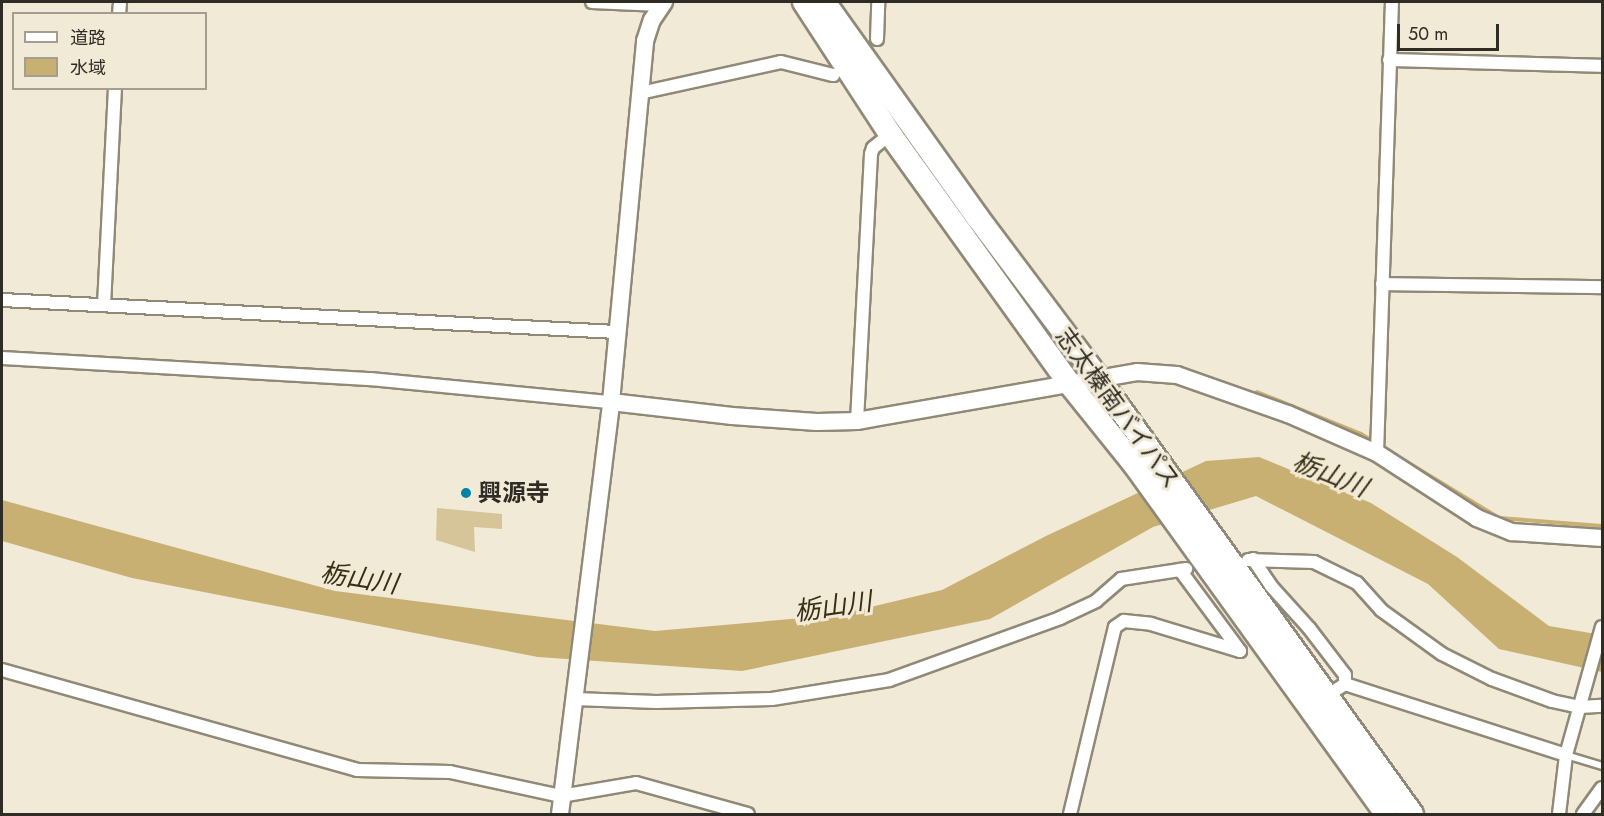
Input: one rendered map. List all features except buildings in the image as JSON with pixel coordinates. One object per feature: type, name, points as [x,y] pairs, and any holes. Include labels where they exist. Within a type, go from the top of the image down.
[{"type":"highway","name":"志太榛南バイパス","points":[[804,2],[890,134],[1068,382],[1143,460]]},
{"type":"highway","name":"志太榛南バイパス","points":[[824,2],[978,218],[1098,378],[1143,460],[1386,814]]},
{"type":"highway","name":"志太榛南バイパス","points":[[1192,529],[1325,697],[1412,814]]},
{"type":"street","points":[[560,814],[611,402],[645,41],[660,3],[592,2]]},
{"type":"street","points":[[877,39],[878,2]]},
{"type":"street","points":[[1377,446],[1392,2]]},
{"type":"street","points":[[1389,60],[1602,66]]},
{"type":"street","points":[[640,93],[781,62],[833,75]]},
{"type":"street","points":[[104,305],[115,90]]},
{"type":"street","points":[[857,421],[871,154],[873,148],[890,134]]},
{"type":"street","points":[[1382,284],[1602,287]]},
{"type":"street","points":[[2,300],[616,332]]},
{"type":"street","points":[[2,358],[370,379],[732,416],[817,422],[857,421],[1068,382],[1137,372],[1177,375],[1377,446],[1478,518],[1512,532],[1602,538]]},
{"type":"street","points":[[1345,684],[1345,675],[1309,628],[1251,560],[1314,562],[1343,574],[1357,583],[1381,610],[1442,654],[1492,679],[1581,704],[1602,706]]},
{"type":"street","points":[[575,695],[656,702],[772,699],[889,680],[1060,618],[1096,601],[1121,579],[1183,570],[1240,651],[1150,624],[1124,621],[1115,627],[1070,814]]},
{"type":"street","points":[[1559,814],[1566,754],[1602,627]]},
{"type":"street","points":[[2,670],[357,770],[450,772],[561,796],[636,783],[748,814]]},
{"type":"street","points":[[1325,697],[1345,684]]},
{"type":"street","points":[[1345,684],[1566,754]]},
{"type":"street","points":[[1583,814],[1602,788]]},
{"type":"lane","points":[[1566,754],[1602,766]]},
{"type":"shaded area","points":[[437,508],[502,514],[502,529],[474,527],[475,552],[436,540]]},
{"type":"water","points":[[1259,457],[1371,503],[1457,557],[1549,626],[1602,635],[1602,672],[1499,649],[1428,584],[1256,496],[1153,527],[990,619],[742,671],[538,657],[132,578],[2,541],[2,500],[335,591],[655,631],[837,615],[942,590],[1046,536],[1206,461]]},
{"type":"waterway","points":[[1257,392],[1361,434],[1499,518],[1602,526]]},
{"type":"place","name":"興源寺","points":[[466,493]]},
{"type":"water label","name":"栃山川","points":[[1330,475]]},
{"type":"water label","name":"栃山川","points":[[359,579]]},
{"type":"water label","name":"栃山川","points":[[833,607]]}]
